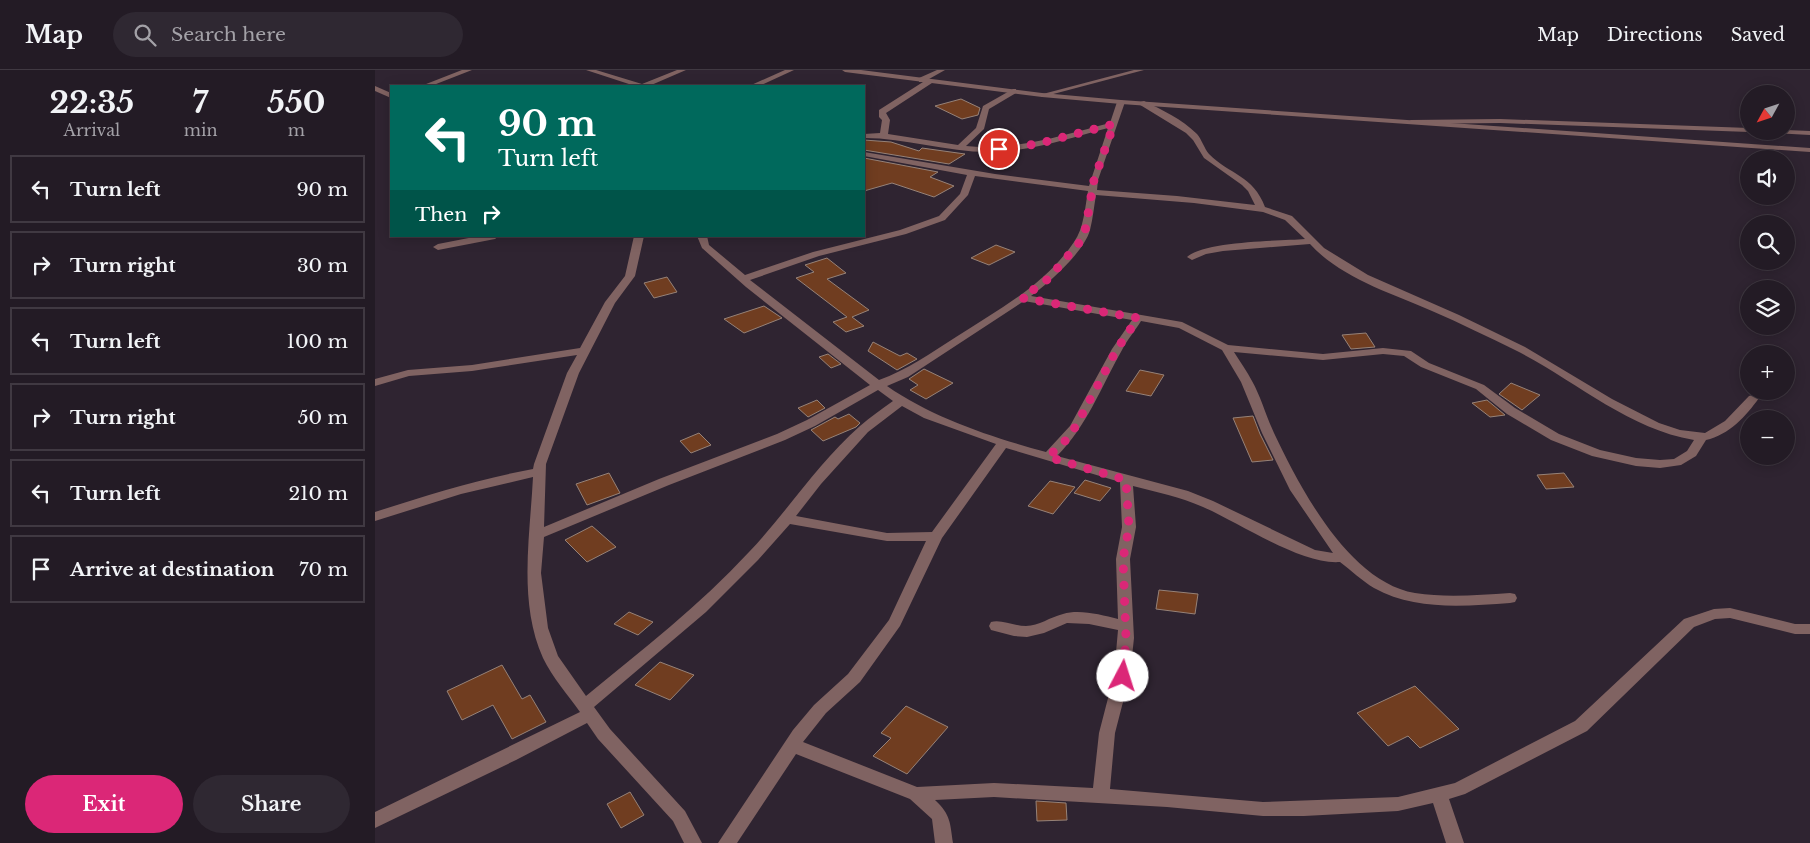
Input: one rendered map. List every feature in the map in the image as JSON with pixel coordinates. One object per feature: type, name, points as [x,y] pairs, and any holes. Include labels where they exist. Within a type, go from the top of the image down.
[{"type":"street","points":[[428,85],[469,70]]},
{"type":"street","points":[[589,70],[640,85]]},
{"type":"street","points":[[646,85],[683,70]]},
{"type":"street","points":[[755,85],[791,70]]},
{"type":"street","points":[[845,70],[1041,95],[1121,102],[1810,150]]},
{"type":"street","points":[[884,136],[883,130],[886,120],[882,112],[942,70]]},
{"type":"street","points":[[375,88],[390,96]]},
{"type":"street","points":[[960,147],[980,129],[986,108],[1013,91]]},
{"type":"street","points":[[537,535],[664,482],[781,437],[850,403],[878,385],[904,376],[1048,279],[1079,243],[1085,231],[1092,190],[1100,161],[1121,102]]},
{"type":"street","points":[[1141,103],[1174,121],[1195,136],[1206,155],[1246,182],[1259,202],[1261,209]]},
{"type":"street","points":[[865,136],[884,136],[960,147],[999,149],[1037,144],[1114,124]]},
{"type":"street","points":[[865,154],[995,177],[1092,190],[1198,200],[1261,209],[1285,215],[1295,221],[1322,251],[1359,275],[1380,286],[1447,313],[1523,351],[1655,425],[1682,434],[1702,437]]},
{"type":"street","points":[[744,279],[816,254],[903,232],[942,218],[964,195],[972,172]]},
{"type":"street","points":[[437,247],[490,237]]},
{"type":"street","points":[[639,237],[629,276],[610,302],[584,352],[560,406],[540,464],[534,573],[536,598],[541,628],[551,658],[604,734],[679,816],[693,843]]},
{"type":"street","points":[[702,237],[705,246],[744,279],[878,385],[901,401],[928,415],[1048,457],[1126,480],[1183,494],[1225,512],[1311,554],[1329,558],[1343,557]]},
{"type":"street","points":[[1192,257],[1203,252],[1223,248],[1312,241]]},
{"type":"street","points":[[1022,298],[1182,325],[1226,348],[1323,357],[1383,352],[1407,354],[1425,365],[1480,387],[1511,410],[1555,437],[1596,453],[1636,462],[1660,464],[1677,462],[1692,453],[1702,437],[1733,422],[1751,400]]},
{"type":"street","points":[[1048,457],[1066,440],[1076,426],[1117,349],[1138,318]]},
{"type":"street","points":[[1226,348],[1247,382],[1268,432],[1296,490],[1343,557],[1365,575],[1397,593],[1415,598],[1461,600],[1509,598]]},
{"type":"street","points":[[375,383],[407,374],[472,368],[584,352]]},
{"type":"street","points":[[375,820],[510,755],[588,710],[701,608],[753,557],[787,519],[816,480],[864,429],[901,401]]},
{"type":"street","points":[[727,843],[792,745],[820,708],[854,678],[885,637],[895,622],[936,536],[1003,442]]},
{"type":"street","points":[[375,517],[468,487],[507,477],[540,472]]},
{"type":"street","points":[[1101,797],[1107,733],[1123,676],[1126,638],[1123,559],[1129,527],[1126,480]]},
{"type":"street","points":[[787,519],[887,537],[936,536]]},
{"type":"street","points":[[916,794],[994,790],[1263,809],[1304,809],[1398,804],[1459,789],[1581,726],[1689,623],[1714,614],[1730,613],[1795,630],[1810,629]]},
{"type":"street","points":[[996,626],[1019,632],[1033,631],[1044,628],[1056,620],[1075,618],[1125,626]]},
{"type":"street","points":[[792,745],[916,794],[940,816],[944,843]]},
{"type":"street","points":[[1439,795],[1455,843]]},
{"type":"lane","points":[[1041,95],[1141,70]]},
{"type":"lane","points":[[1410,122],[1500,121],[1740,130]]},
{"type":"lane","points":[[1795,132],[1810,133]]},
{"type":"building","points":[[961,99],[980,108],[978,115],[962,119],[935,106]]},
{"type":"building","points":[[865,140],[891,142],[919,151],[922,148],[965,154],[949,164],[865,150]]},
{"type":"building","points":[[865,158],[938,172],[930,177],[954,186],[934,197],[892,183],[865,191]]},
{"type":"building","points":[[996,245],[1015,252],[989,265],[971,258]]},
{"type":"building","points":[[827,258],[846,273],[827,279],[869,310],[852,317],[864,326],[846,332],[833,322],[847,317],[796,278],[814,272],[805,265]]},
{"type":"building","points":[[667,277],[677,292],[654,298],[644,283]]},
{"type":"building","points":[[764,306],[782,318],[744,333],[724,319]]},
{"type":"building","points":[[1366,333],[1375,347],[1351,349],[1342,335]]},
{"type":"building","points":[[873,342],[900,356],[907,353],[917,359],[897,370],[868,351]]},
{"type":"building","points":[[828,354],[841,364],[831,368],[819,357]]},
{"type":"building","points":[[924,369],[953,383],[926,399],[910,390],[918,385],[909,379]]},
{"type":"building","points":[[1140,370],[1164,375],[1151,396],[1126,391]]},
{"type":"building","points":[[1511,383],[1540,395],[1522,410],[1499,394]]},
{"type":"building","points":[[817,400],[825,408],[808,417],[798,408]]},
{"type":"building","points":[[1487,400],[1505,415],[1490,417],[1472,403]]},
{"type":"building","points":[[849,414],[860,423],[856,427],[823,441],[811,430],[835,417],[838,419]]},
{"type":"building","points":[[1253,416],[1273,460],[1252,462],[1233,418]]},
{"type":"building","points":[[699,433],[711,445],[691,453],[680,441]]},
{"type":"building","points":[[609,473],[620,493],[587,505],[576,484]]},
{"type":"building","points":[[1564,473],[1574,487],[1546,489],[1537,475]]},
{"type":"building","points":[[1085,480],[1111,488],[1100,501],[1074,493]]},
{"type":"building","points":[[1050,481],[1075,487],[1053,514],[1028,506]]},
{"type":"building","points":[[592,526],[616,547],[587,562],[565,540]]},
{"type":"building","points":[[1159,590],[1198,594],[1195,614],[1156,609]]},
{"type":"building","points":[[629,612],[653,622],[638,635],[614,624]]},
{"type":"building","points":[[660,662],[694,675],[670,700],[635,685]]},
{"type":"building","points":[[502,665],[522,699],[530,695],[546,722],[512,739],[493,705],[462,720],[447,691]]},
{"type":"building","points":[[1415,686],[1459,729],[1420,748],[1408,736],[1388,746],[1357,713]]},
{"type":"building","points":[[906,706],[948,727],[907,774],[873,756],[891,738],[881,733]]},
{"type":"building","points":[[630,792],[644,815],[621,828],[607,804]]},
{"type":"building","points":[[1036,801],[1066,803],[1067,820],[1037,821]]},
{"type":"route","points":[[999,149],[1037,144],[1114,124],[1094,180],[1085,231],[1079,243],[1048,279],[1022,298],[1087,311],[1138,318],[1117,349],[1076,426],[1066,440],[1048,457],[1126,480],[1129,527],[1123,559],[1123,606],[1126,638],[1123,676]]}]
